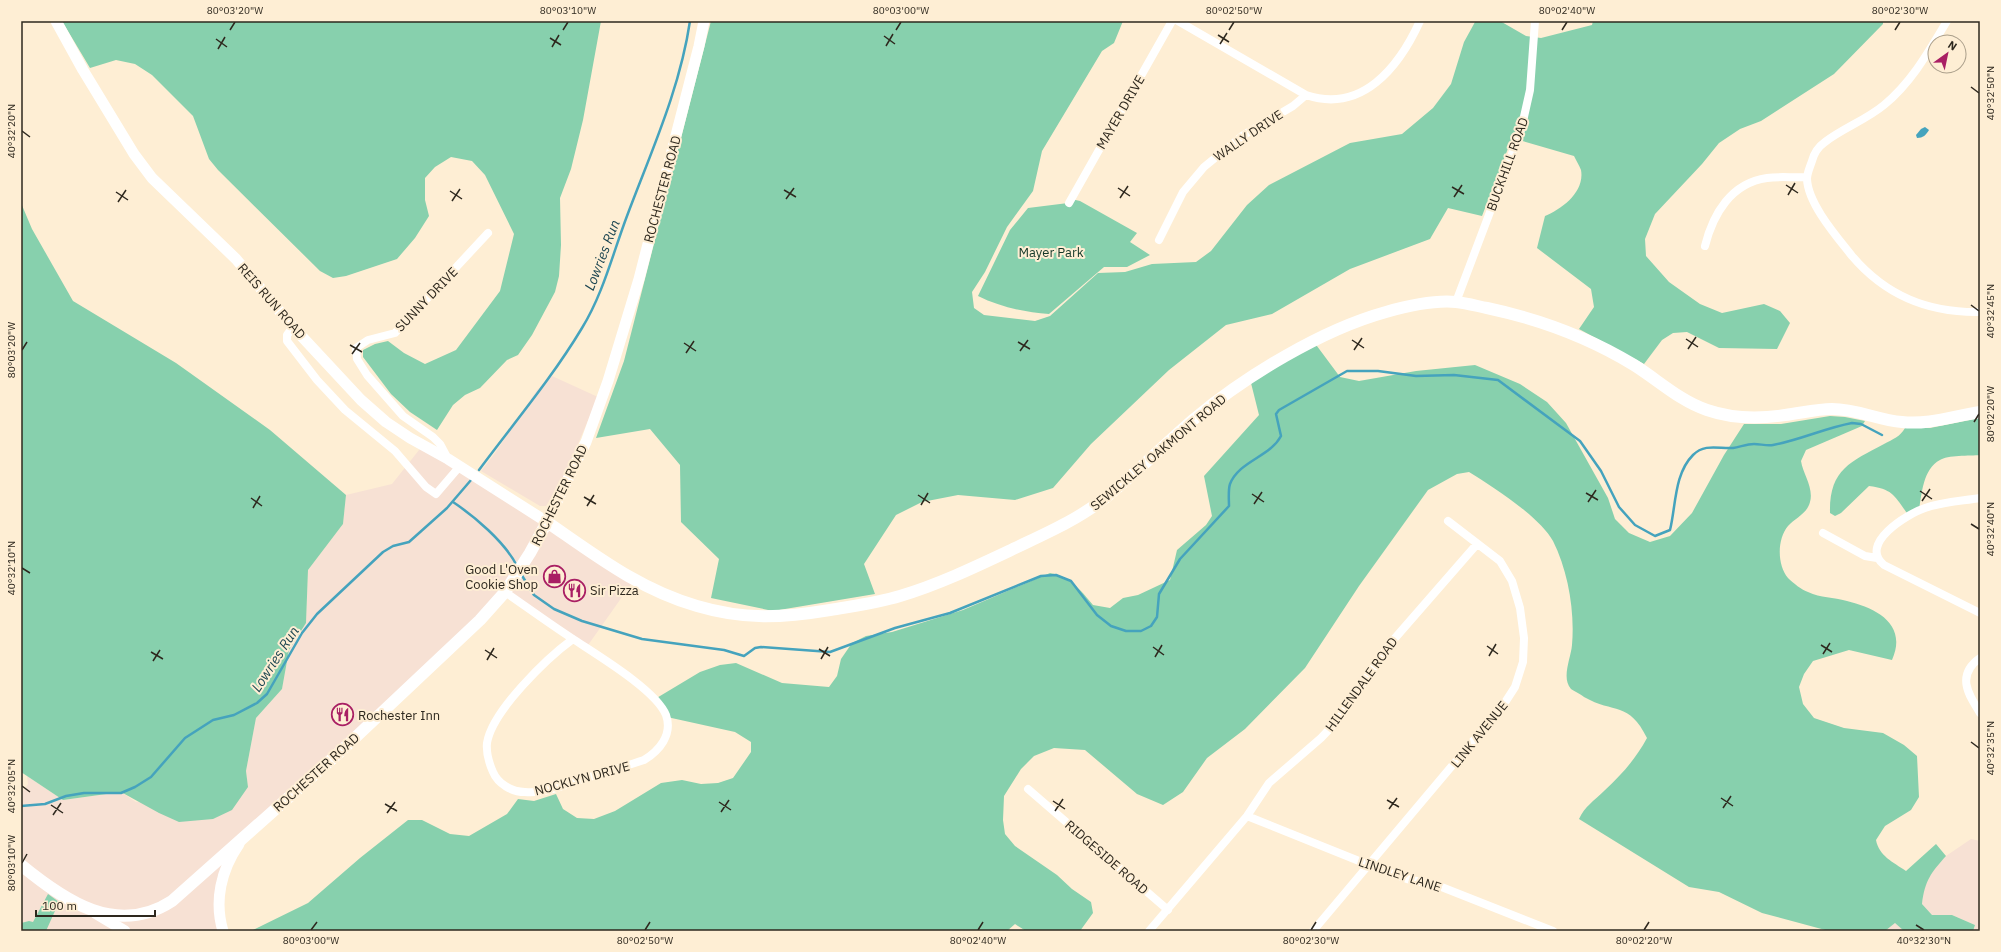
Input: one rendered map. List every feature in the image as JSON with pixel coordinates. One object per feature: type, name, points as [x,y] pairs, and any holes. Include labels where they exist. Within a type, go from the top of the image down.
[{"type":"main road","name":"SEWICKLEY OAKMONT ROAD","points":[[547,522],[634,580],[682,601],[729,614],[748,616],[791,616],[890,599],[932,585],[966,571],[1080,516],[1125,481],[1205,410],[1244,382],[1300,349],[1336,331],[1384,312],[1422,304],[1456,302],[1502,311],[1560,328],[1621,358],[1690,402],[1708,411],[1728,416],[1769,417],[1832,409],[1855,411],[1888,420],[1907,422],[1931,421],[1980,412]]},
{"type":"main road","name":"ROCHESTER ROAD","points":[[244,837],[342,750],[454,645],[505,592],[520,570],[547,522]]},
{"type":"main road","points":[[21,865],[46,884],[83,906],[103,914],[122,918],[140,916],[157,910],[172,901],[244,837]]},
{"type":"street","name":"REIS RUN ROAD","points":[[56,21],[83,70],[134,154],[152,178],[236,258],[293,326],[366,404],[404,434],[460,466],[547,522]]},
{"type":"street","name":"ROCHESTER ROAD","points":[[547,522],[586,442],[608,381],[639,279],[699,46],[704,21]]},
{"type":"street","name":"MAYER DRIVE","points":[[1069,202],[1172,21]]},
{"type":"street","points":[[1178,21],[1306,95],[1317,99],[1339,99],[1359,94],[1368,88],[1398,61],[1420,21]]},
{"type":"street","name":"BUCKHILL ROAD","points":[[1456,302],[1521,130],[1530,90],[1534,21]]},
{"type":"street","points":[[1948,21],[1918,68],[1901,90],[1869,116],[1821,144],[1813,156],[1807,177],[1810,193],[1826,222],[1858,262],[1873,278],[1908,299],[1935,309],[1980,312]]},
{"type":"street","name":"WALLY DRIVE","points":[[1159,240],[1183,192],[1204,167],[1242,136],[1293,106],[1306,95]]},
{"type":"street","points":[[1705,246],[1721,206],[1735,191],[1755,180],[1766,178],[1807,177]]},
{"type":"street","name":"SUNNY DRIVE","points":[[448,459],[440,444],[433,436],[403,416],[367,375],[356,359],[356,348],[368,340],[395,333],[488,233]]},
{"type":"street","points":[[293,326],[287,335],[287,341],[302,361],[346,410],[395,451],[426,487],[436,494],[460,466]]},
{"type":"street","points":[[1877,558],[1876,548],[1882,537],[1913,513],[1931,506],[1980,498]]},
{"type":"street","name":"LINK AVENUE","points":[[1313,931],[1504,704],[1515,687],[1523,662],[1524,638],[1520,608],[1512,581],[1500,561],[1448,521]]},
{"type":"street","points":[[1822,533],[1865,556],[1877,558],[1884,565],[1980,613]]},
{"type":"street","name":"HILLENDALE ROAD","points":[[1149,931],[1247,816],[1269,783],[1321,738],[1338,720],[1389,644],[1477,544]]},
{"type":"street","name":"NOCKLYN DRIVE","points":[[505,592],[573,639],[620,672],[655,699],[663,708],[667,717],[668,725],[665,740],[654,754],[644,760],[538,792],[514,791],[496,778],[487,753],[489,734],[503,709],[516,694],[547,661],[573,639]]},
{"type":"street","points":[[1980,658],[1969,670],[1966,684],[1968,694],[1980,713]]},
{"type":"street","name":"RIDGESIDE ROAD","points":[[1028,789],[1168,910]]},
{"type":"street","name":"LINDLEY LANE","points":[[1247,816],[1369,865],[1407,879],[1439,886],[1553,931]]},
{"type":"street","name":"ROCHESTER ROAD","points":[[223,931],[219,914],[219,897],[222,880],[226,866],[244,837]]},
{"type":"street","points":[[83,906],[125,931]]},
{"type":"shaded area","points":[[552,376],[598,397],[563,479],[546,506],[540,506],[481,471],[495,453],[537,390]]},
{"type":"shaded area","points":[[423,445],[634,580],[586,648],[506,593],[244,837],[226,866],[223,931],[43,931],[21,923],[21,792],[28,784],[27,776],[63,800],[121,792],[136,802],[248,787],[246,771],[256,718],[282,689],[289,650],[306,623],[308,570],[343,524],[346,495],[392,484]]},
{"type":"shaded area","points":[[1971,839],[1980,841],[1980,931],[1973,931],[1975,925],[1952,915],[1932,915],[1922,904],[1924,886],[1930,874],[1946,856]]},
{"type":"shaded area","points":[[1895,923],[1904,931],[1885,931]]},
{"type":"green space","points":[[62,21],[601,21],[583,120],[571,169],[560,198],[561,245],[559,276],[555,292],[532,335],[518,355],[507,360],[480,388],[465,395],[453,405],[437,430],[410,412],[391,394],[363,357],[363,350],[375,344],[388,341],[404,353],[425,364],[456,350],[500,291],[514,234],[485,175],[472,161],[451,157],[435,167],[425,178],[425,200],[429,216],[415,238],[397,259],[346,276],[333,278],[320,271],[218,170],[209,159],[193,116],[152,75],[135,64],[116,60],[90,68]]},
{"type":"green space","points":[[711,21],[1123,21],[1114,43],[1102,51],[1042,151],[1033,191],[1007,227],[985,272],[972,292],[974,308],[984,315],[1035,321],[1050,316],[1098,273],[1125,272],[1152,264],[1196,262],[1211,251],[1247,205],[1269,185],[1350,143],[1402,134],[1433,108],[1451,84],[1464,42],[1475,22],[1500,21],[1526,36],[1541,38],[1592,25],[1593,21],[1883,21],[1883,24],[1834,74],[1761,121],[1740,129],[1719,143],[1702,164],[1655,214],[1645,239],[1646,256],[1669,282],[1700,304],[1722,313],[1764,304],[1780,311],[1790,323],[1777,349],[1719,348],[1687,332],[1673,333],[1662,340],[1644,364],[1579,329],[1594,307],[1591,289],[1537,248],[1545,216],[1552,213],[1571,199],[1579,185],[1581,170],[1574,156],[1512,138],[1482,216],[1448,208],[1430,239],[1350,269],[1272,314],[1226,325],[1169,370],[1091,444],[1053,488],[1015,500],[958,495],[922,502],[896,515],[864,564],[875,594],[773,611],[711,598],[719,559],[681,522],[680,465],[650,429],[596,438],[624,361]]},
{"type":"green space","name":"Mayer Park","points":[[1071,199],[1080,201],[1137,233],[1130,242],[1150,255],[1127,267],[1104,267],[1049,314],[1012,308],[978,296],[1010,230],[1028,208],[1068,203]]},
{"type":"green space","points":[[21,203],[32,229],[73,301],[176,363],[270,430],[346,495],[343,524],[308,570],[306,623],[289,650],[282,689],[256,718],[246,771],[248,787],[232,810],[213,819],[179,822],[121,792],[63,800],[21,772]]},
{"type":"green space","points":[[1314,342],[1340,377],[1359,381],[1416,371],[1475,365],[1520,384],[1547,402],[1566,423],[1608,498],[1615,519],[1629,533],[1650,542],[1670,536],[1692,513],[1724,455],[1744,424],[1781,424],[1830,416],[1865,421],[1862,426],[1806,450],[1801,461],[1811,492],[1810,502],[1806,510],[1784,531],[1780,545],[1780,559],[1784,573],[1803,590],[1813,594],[1858,604],[1878,613],[1892,627],[1896,637],[1896,647],[1892,660],[1849,650],[1813,661],[1804,674],[1799,687],[1803,704],[1814,718],[1844,728],[1883,733],[1904,745],[1917,756],[1919,797],[1911,810],[1885,826],[1876,840],[1883,854],[1906,871],[1936,844],[1946,856],[1936,867],[1927,883],[1922,904],[1932,915],[1952,915],[1975,925],[1973,931],[1904,931],[1895,923],[1885,931],[1829,931],[1762,913],[1719,892],[1689,887],[1579,819],[1587,807],[1611,785],[1628,766],[1647,738],[1634,718],[1627,713],[1595,702],[1571,689],[1567,679],[1567,668],[1573,632],[1571,605],[1563,565],[1553,541],[1546,531],[1527,512],[1469,472],[1457,474],[1428,490],[1359,586],[1305,668],[1245,729],[1207,758],[1183,792],[1163,805],[1137,794],[1085,750],[1054,748],[1034,756],[1021,769],[1004,796],[1003,820],[1005,834],[1015,846],[1057,875],[1072,889],[1091,902],[1093,913],[1080,931],[1026,931],[1015,924],[1007,931],[251,931],[308,903],[360,858],[408,820],[422,820],[450,834],[469,836],[507,814],[518,799],[534,801],[556,794],[563,809],[577,818],[594,819],[615,811],[661,783],[682,780],[701,784],[718,783],[733,778],[751,752],[751,742],[735,732],[667,717],[655,699],[700,672],[720,665],[736,663],[782,683],[829,687],[837,676],[841,659],[852,643],[866,636],[892,632],[963,610],[1050,573],[1063,577],[1074,584],[1093,605],[1110,608],[1123,598],[1138,595],[1170,580],[1177,550],[1206,525],[1212,516],[1204,476],[1259,415],[1250,379]]},
{"type":"green space","points":[[1980,418],[1980,455],[1948,457],[1943,458],[1934,464],[1924,482],[1919,510],[1909,516],[1897,499],[1889,492],[1884,489],[1869,486],[1841,513],[1835,516],[1830,513],[1833,487],[1844,469],[1861,456],[1896,438],[1905,428],[1930,428]]},
{"type":"green space","points":[[48,894],[59,902],[46,931],[21,931],[21,923],[29,921],[33,922]]},
{"type":"water","points":[[1925,127],[1929,130],[1928,132],[1923,137],[1917,138],[1916,135]]},
{"type":"waterway","name":"Lowries Run","points":[[479,470],[558,365],[582,328],[596,301],[664,120],[679,71],[690,21]]},
{"type":"waterway","points":[[521,574],[534,595],[554,609],[582,621],[642,639],[724,650],[744,656],[755,648],[761,647],[830,652],[895,628],[950,613],[1041,576],[1056,575],[1071,581],[1097,615],[1111,626],[1126,631],[1141,631],[1151,626],[1157,617],[1159,594],[1180,559],[1229,506],[1229,486],[1234,476],[1247,464],[1270,449],[1281,436],[1276,414],[1279,410],[1347,371],[1378,371],[1416,376],[1454,375],[1498,380],[1580,441],[1601,471],[1619,507],[1635,525],[1655,536],[1670,530],[1682,471],[1693,455],[1702,449],[1712,447],[1733,448],[1751,444],[1773,445],[1852,423],[1861,424],[1882,435]]},
{"type":"waterway","name":"Lowries Run","points":[[21,806],[45,804],[66,796],[84,793],[121,793],[135,787],[151,777],[185,738],[213,720],[234,715],[257,703],[267,694],[302,633],[317,614],[383,552],[393,546],[409,542],[447,508],[471,480]]},
{"type":"waterway","points":[[453,502],[488,530],[505,548],[517,566]]},
{"type":"place","name":"Good L'Oven Cookie Shop","points":[[554,576]]},
{"type":"place","name":"Sir Pizza","points":[[575,590]]},
{"type":"place","name":"Rochester Inn","points":[[342,715]]}]
